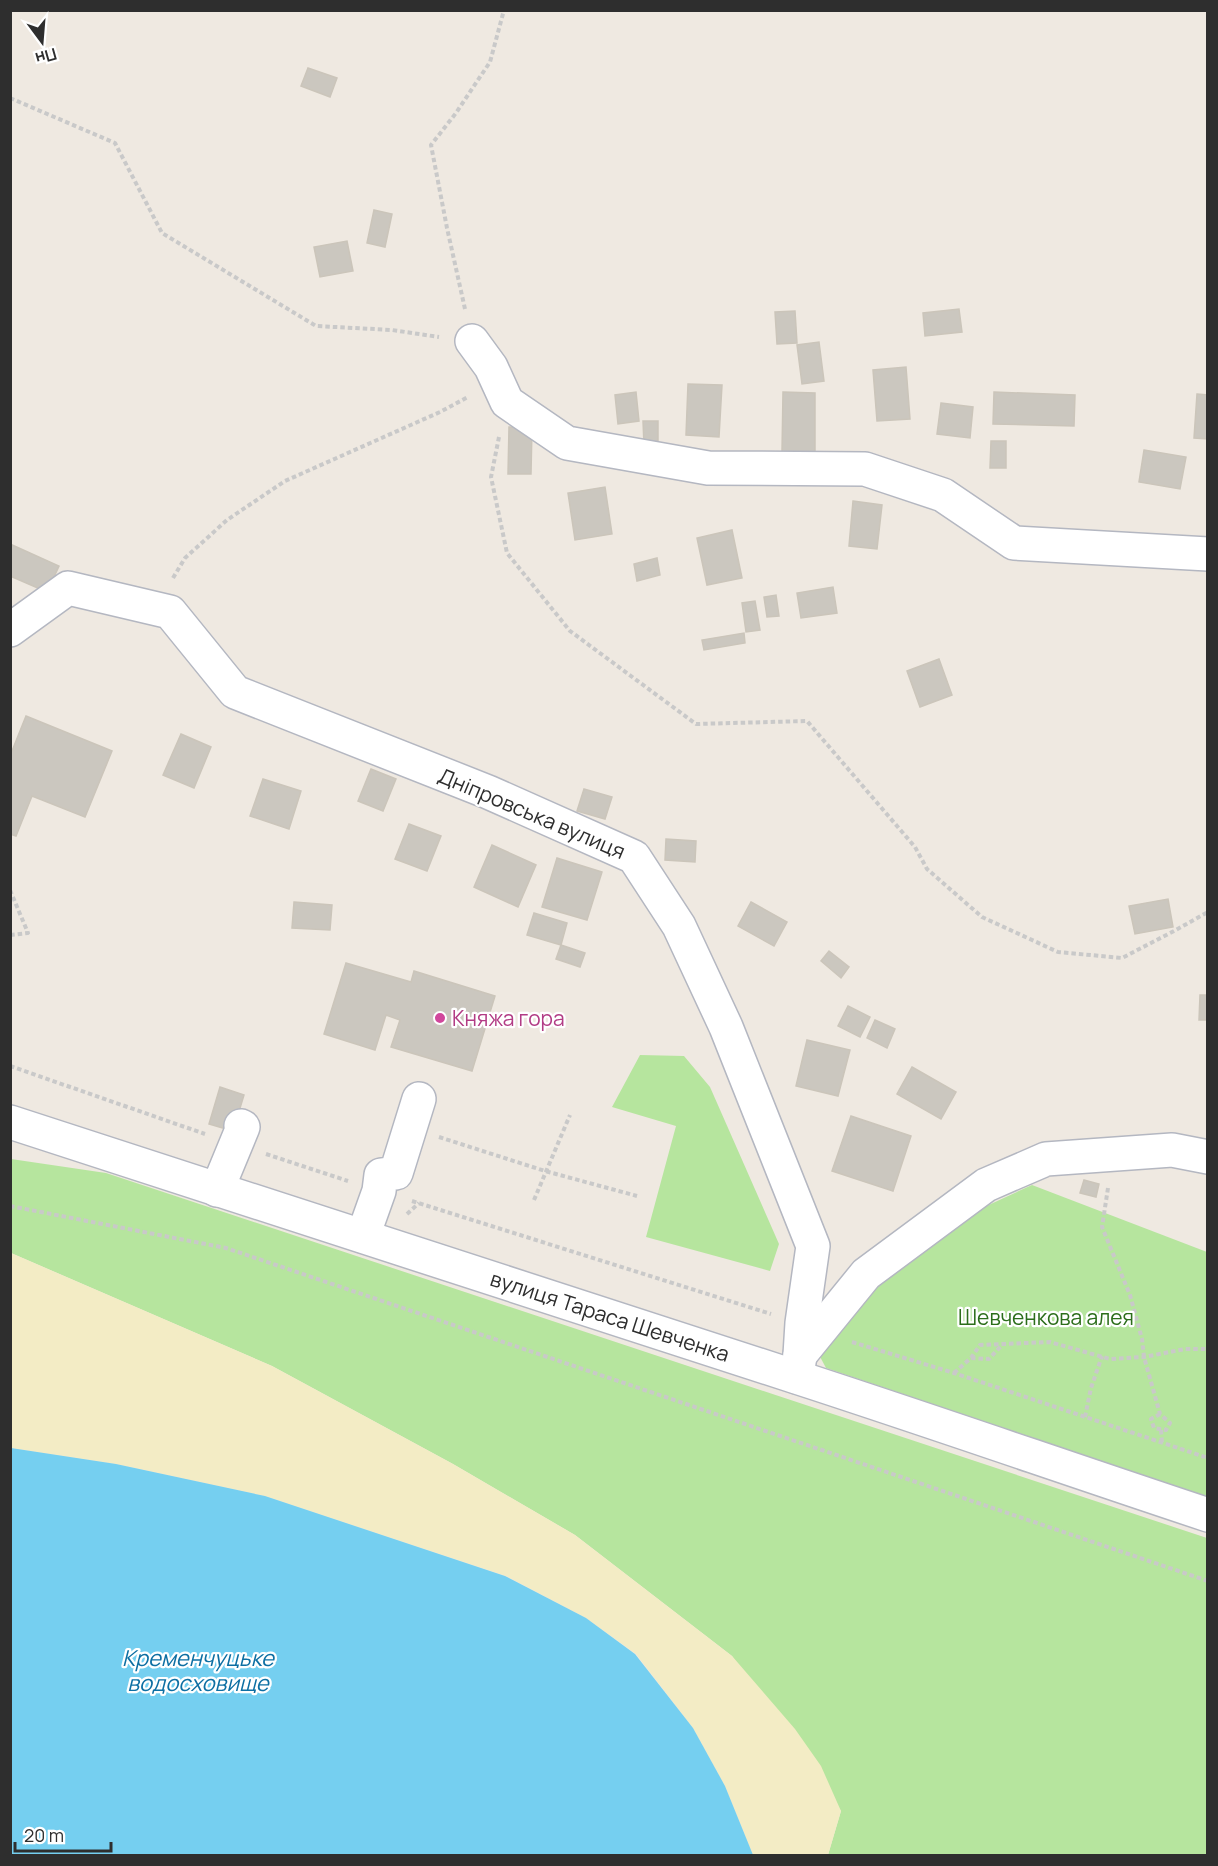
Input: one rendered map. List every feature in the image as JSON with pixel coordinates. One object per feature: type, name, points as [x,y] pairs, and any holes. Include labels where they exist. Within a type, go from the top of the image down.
[{"type":"street","points":[[472,341],[490,367],[507,402],[567,443],[708,468],[865,470],[943,495],[1014,543],[1208,554]]},
{"type":"street","points":[[10,630],[69,588],[170,612]]},
{"type":"street","name":"Дніпровська вулиця","points":[[170,612],[235,692],[488,792],[634,857],[679,926],[712,997],[813,1246],[805,1347]]},
{"type":"street","points":[[363,1236],[379,1191],[381,1174],[396,1173],[415,1113]]},
{"type":"street","name":"вулиця Тараса Шевченка","points":[[10,1122],[363,1236],[805,1347],[1208,1515]]},
{"type":"street","points":[[217,1190],[238,1135]]},
{"type":"street","points":[[805,1347],[866,1274],[986,1185],[1047,1159],[1172,1150],[1208,1157]]},
{"type":"path","points":[[10,98],[115,143],[162,233],[316,326],[392,330],[472,341],[431,145],[456,113],[490,62],[504,10]]},
{"type":"path","points":[[170,612],[173,575],[185,558],[226,520],[285,481],[440,412],[469,396],[490,367]]},
{"type":"path","points":[[507,402],[490,477],[507,553],[570,631],[696,724],[807,721],[915,847],[927,869],[982,917],[1058,952],[1122,958],[1208,912]]},
{"type":"path","points":[[10,890],[28,933],[10,935]]},
{"type":"path","points":[[10,1066],[238,1135],[379,1191],[805,1347],[954,1373],[1208,1458]]},
{"type":"path","points":[[415,1113],[545,1171],[637,1196]]},
{"type":"path","points":[[534,1200],[570,1115]]},
{"type":"path","points":[[1129,1153],[1112,1175],[1105,1199],[1102,1227],[1130,1295],[1160,1414],[1170,1423],[1166,1431],[1154,1428],[1151,1419],[1160,1414]]},
{"type":"path","points":[[10,1206],[226,1248],[1208,1581]]},
{"type":"path","points":[[954,1373],[971,1358],[980,1345],[1050,1342],[1110,1359],[1144,1357],[1185,1349],[1208,1349]]},
{"type":"path","points":[[971,1358],[988,1359],[1002,1345]]},
{"type":"path","points":[[1085,1417],[1091,1388],[1102,1356]]},
{"type":"path","points":[[1161,1430],[1162,1443]]},
{"type":"green space","points":[[640,1055],[684,1056],[710,1087],[779,1244],[770,1271],[646,1237],[676,1126],[612,1107]]},
{"type":"green space","points":[[11,1159],[106,1173],[1207,1538],[1207,1855],[828,1855],[841,1811],[732,1656],[575,1535],[453,1464],[272,1366],[11,1253]]},
{"type":"green space","name":"Шевченкова алея","points":[[1032,1185],[1207,1252],[1207,1497],[826,1368],[817,1351],[855,1300],[943,1226]]},
{"type":"sand","points":[[11,1253],[272,1366],[453,1464],[575,1535],[732,1656],[795,1729],[821,1766],[841,1811],[828,1855],[753,1855],[725,1786],[693,1728],[636,1654],[586,1618],[506,1576],[265,1496],[116,1464],[11,1448]]},
{"type":"water","name":"Кременчуцьке водосховище","points":[[11,1448],[116,1464],[265,1496],[505,1576],[586,1618],[635,1654],[693,1728],[725,1786],[753,1855],[11,1855]]},
{"type":"building","points":[[308,68],[337,78],[330,97],[301,86]]},
{"type":"building","points":[[374,210],[392,214],[385,247],[367,243]]},
{"type":"building","points":[[347,241],[353,271],[320,277],[314,247]]},
{"type":"building","points":[[959,309],[962,332],[925,336],[923,313]]},
{"type":"building","points":[[795,311],[797,343],[777,344],[775,312]]},
{"type":"building","points":[[819,342],[824,381],[802,384],[797,345]]},
{"type":"building","points":[[906,367],[910,419],[877,421],[873,370]]},
{"type":"building","points":[[688,384],[722,385],[719,437],[686,435]]},
{"type":"building","points":[[636,392],[639,421],[618,424],[615,395]]},
{"type":"building","points":[[783,392],[815,393],[815,452],[782,452]]},
{"type":"building","points":[[994,392],[1075,395],[1074,426],[993,424]]},
{"type":"building","points":[[1197,394],[1208,395],[1208,439],[1194,438]]},
{"type":"building","points":[[941,403],[973,407],[970,438],[937,434]]},
{"type":"building","points":[[643,421],[658,421],[658,444],[644,445]]},
{"type":"building","points":[[509,427],[532,428],[531,474],[508,474]]},
{"type":"building","points":[[991,441],[1006,441],[1006,468],[990,468]]},
{"type":"building","points":[[1144,450],[1186,457],[1180,489],[1139,482]]},
{"type":"building","points":[[605,487],[612,534],[575,540],[568,493]]},
{"type":"building","points":[[853,501],[882,505],[877,549],[849,546]]},
{"type":"building","points":[[732,530],[742,578],[707,585],[697,538]]},
{"type":"building","points":[[10,544],[59,566],[47,592],[10,576]]},
{"type":"building","points":[[657,558],[660,575],[637,581],[634,564]]},
{"type":"building","points":[[833,587],[837,613],[801,618],[797,593]]},
{"type":"building","points":[[776,595],[779,616],[767,617],[764,597]]},
{"type":"building","points":[[755,601],[760,630],[746,632],[742,603]]},
{"type":"building","points":[[744,633],[745,643],[704,650],[702,640]]},
{"type":"building","points":[[939,659],[952,695],[920,707],[907,671]]},
{"type":"building","points":[[26,716],[112,751],[85,817],[32,796],[16,836],[10,834],[10,751],[12,751]]},
{"type":"building","points":[[181,734],[211,747],[194,788],[163,775]]},
{"type":"building","points":[[371,769],[396,779],[383,811],[358,801]]},
{"type":"building","points":[[263,779],[301,791],[289,829],[250,816]]},
{"type":"building","points":[[584,789],[612,797],[605,819],[577,811]]},
{"type":"building","points":[[409,824],[441,836],[427,871],[395,859]]},
{"type":"building","points":[[666,839],[696,841],[695,862],[665,860]]},
{"type":"building","points":[[492,845],[536,865],[518,907],[474,887]]},
{"type":"building","points":[[557,858],[602,872],[587,920],[542,907]]},
{"type":"building","points":[[1168,899],[1173,927],[1135,934],[1129,906]]},
{"type":"building","points":[[294,902],[332,905],[330,930],[292,928]]},
{"type":"building","points":[[751,902],[787,922],[774,946],[738,926]]},
{"type":"building","points":[[534,913],[567,923],[561,945],[527,935]]},
{"type":"building","points":[[561,945],[585,953],[580,967],[556,959]]},
{"type":"building","points":[[829,951],[849,967],[841,978],[821,961]]},
{"type":"building","name":"Княжа гора","points":[[346,963],[411,982],[414,971],[495,996],[472,1071],[391,1047],[400,1020],[386,1015],[375,1050],[324,1034]]},
{"type":"building","points":[[1200,995],[1208,995],[1208,1020],[1199,1020]]},
{"type":"building","points":[[848,1006],[870,1017],[860,1037],[838,1026]]},
{"type":"building","points":[[875,1020],[895,1029],[887,1048],[867,1038]]},
{"type":"building","points":[[807,1040],[850,1050],[838,1096],[796,1086]]},
{"type":"building","points":[[912,1067],[956,1092],[941,1119],[897,1094]]},
{"type":"building","points":[[220,1087],[244,1095],[233,1131],[209,1124]]},
{"type":"building","points":[[851,1116],[911,1136],[893,1191],[832,1171]]},
{"type":"building","points":[[1084,1180],[1099,1184],[1096,1197],[1080,1193]]},
{"type":"place","name":"Княжа гора","points":[[440,1018]]}]
